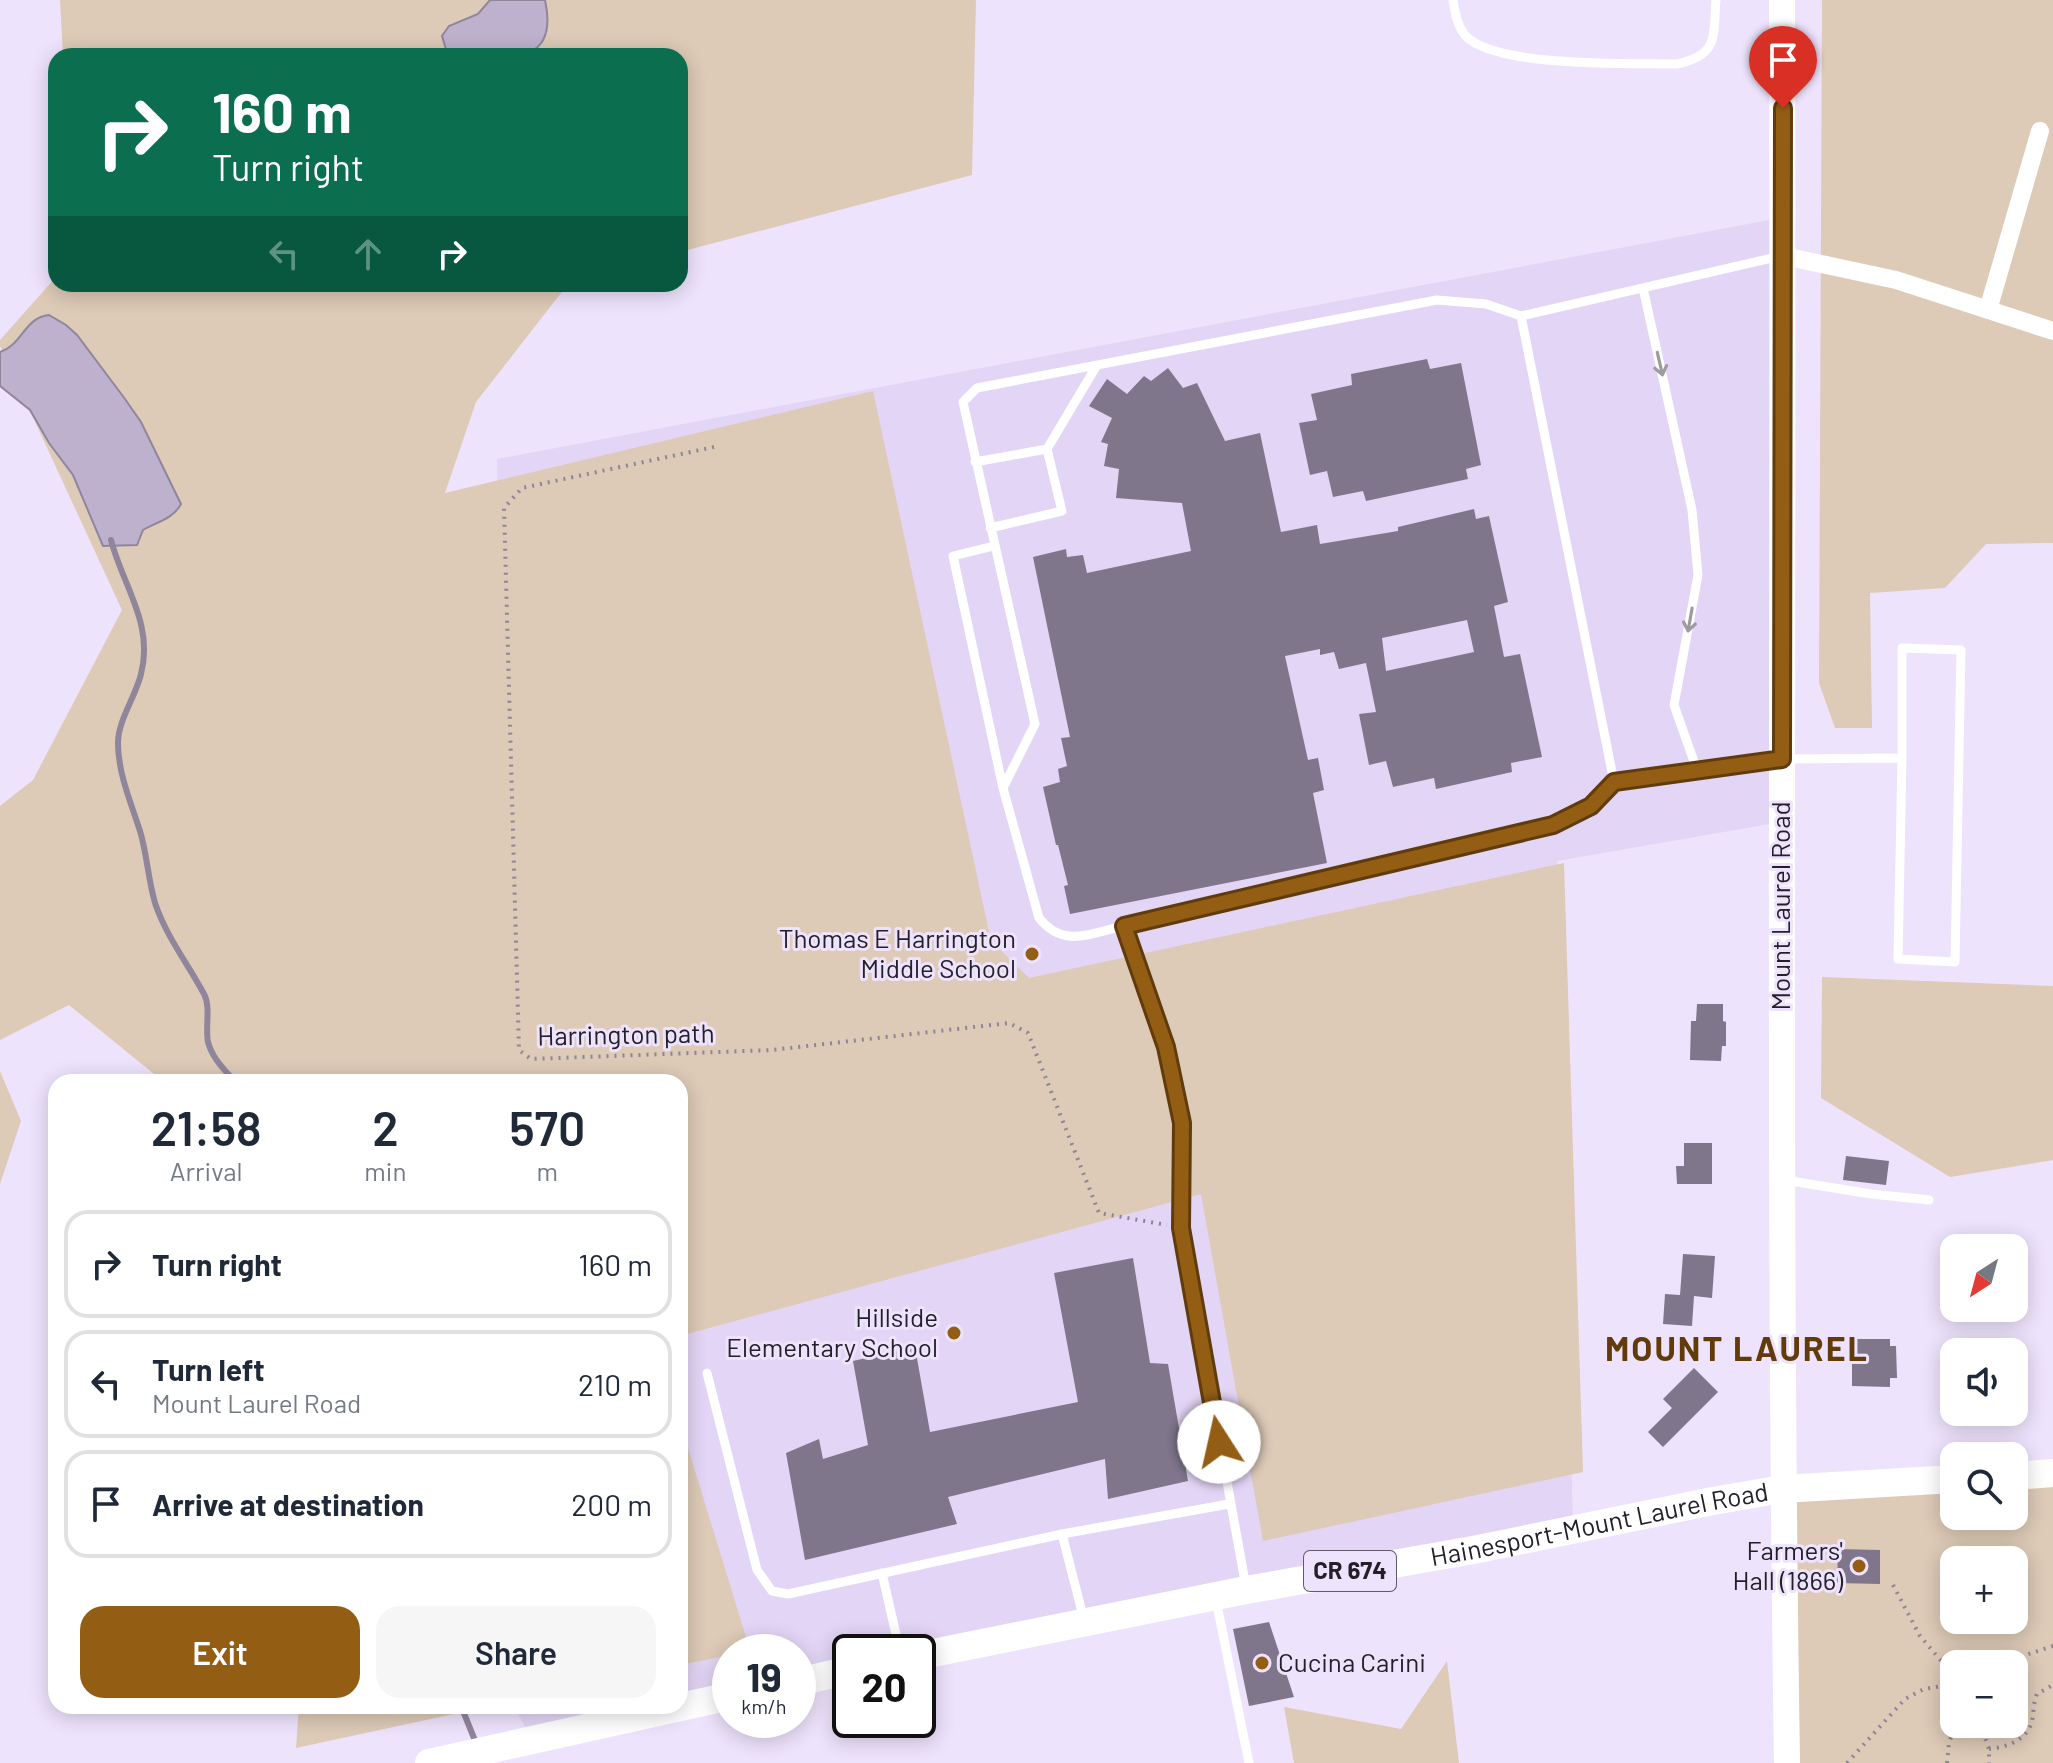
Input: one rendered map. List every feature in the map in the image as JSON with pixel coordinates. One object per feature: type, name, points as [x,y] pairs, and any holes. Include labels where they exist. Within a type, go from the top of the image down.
[{"type":"main road","name":"Mount Laurel Road","points":[[1782,0],[1782,1489],[1787,1763]]},
{"type":"main road","points":[[2028,1475],[2053,1473]]},
{"type":"main road","name":"Hainesport-Mount Laurel Road","points":[[936,1652],[1687,1505],[1782,1489],[1940,1480]]},
{"type":"main road","points":[[688,1705],[712,1700]]},
{"type":"main road","points":[[429,1763],[649,1714]]},
{"type":"street","points":[[1988,310],[2040,131]]},
{"type":"street","points":[[1784,256],[1896,280],[2053,331]]},
{"type":"lane","points":[[1453,0],[1465,35],[1481,47],[1552,61],[1677,64],[1695,60],[1707,52],[1713,42],[1716,0]]},
{"type":"lane","points":[[1003,788],[1035,724],[963,412],[963,402],[977,388],[1437,300],[1486,304],[1521,316],[1784,256]]},
{"type":"lane","points":[[1643,288],[1692,510],[1698,575],[1674,705],[1697,770]]},
{"type":"lane","points":[[1521,316],[1614,782]]},
{"type":"lane","points":[[990,528],[1062,511],[1047,449],[1097,365]]},
{"type":"lane","points":[[975,462],[1047,449]]},
{"type":"lane","points":[[994,546],[953,556],[1003,788],[1039,918],[1050,932],[1066,938],[1553,825],[1591,806],[1614,782],[1782,759],[1902,758]]},
{"type":"lane","points":[[1902,648],[1961,650],[1955,962],[1898,959],[1902,758],[1902,648]]},
{"type":"lane","points":[[1124,926],[1166,1047],[1182,1123],[1181,1228],[1246,1590]]},
{"type":"lane","points":[[1782,1180],[1929,1200]]},
{"type":"lane","points":[[707,1373],[757,1570],[772,1591],[788,1594],[1062,1534],[1229,1504]]},
{"type":"lane","points":[[1062,1534],[1085,1621]]},
{"type":"lane","points":[[882,1573],[896,1634]]},
{"type":"lane","points":[[1216,1596],[1249,1763]]},
{"type":"path","name":"Harrington path","points":[[714,447],[522,488],[504,508],[519,1050],[531,1059],[772,1050],[1009,1023],[1028,1033],[1099,1213],[1181,1228]]},
{"type":"path","points":[[1893,1585],[1920,1636],[1940,1660]]},
{"type":"path","points":[[2028,1654],[2053,1646]]},
{"type":"path","points":[[1989,1749],[2009,1746],[2024,1734],[2031,1725],[2037,1694],[2053,1685]]},
{"type":"path","points":[[1847,1763],[1905,1699],[1924,1689],[1940,1686]]},
{"type":"path","points":[[1947,1763],[1951,1738]]},
{"type":"path","points":[[1985,1738],[1989,1763]]},
{"type":"shaded area","points":[[60,0],[976,0],[972,175],[688,250],[688,48],[63,48]]},
{"type":"shaded area","points":[[490,0],[545,0],[547,23],[543,40],[536,48],[446,48],[442,36],[449,26],[478,14]]},
{"type":"shaded area","points":[[1822,0],[2053,0],[2053,543],[1986,544],[1945,588],[1870,593],[1872,728],[1835,728],[1819,683]]},
{"type":"shaded area","name":"Thomas E Harrington Middle School","points":[[1785,217],[1781,822],[1557,861],[1573,1529],[936,1649],[936,1634],[832,1634],[832,1677],[816,1681],[816,1634],[712,1634],[712,1703],[688,1708],[688,1074],[506,1074],[497,459]]},
{"type":"shaded area","points":[[48,286],[48,292],[562,292],[476,402],[445,493],[873,391],[991,941],[1029,978],[1564,863],[1583,1472],[1263,1541],[1201,1194],[688,1334],[688,1074],[154,1074],[69,1005],[0,1040],[0,806],[33,780],[122,610],[0,346],[0,340]]},
{"type":"shaded area","points":[[49,315],[77,335],[125,399],[141,422],[181,504],[169,517],[143,530],[137,545],[103,546],[73,475],[30,410],[0,386],[0,352],[14,344],[34,321]]},
{"type":"shaded area","points":[[1822,977],[2053,986],[2053,1160],[1950,1177],[1821,1098]]},
{"type":"shaded area","points":[[0,1071],[21,1121],[0,1184]]},
{"type":"shaded area","points":[[688,1448],[745,1634],[712,1634],[712,1659],[688,1663]]},
{"type":"shaded area","points":[[2053,1477],[2053,1763],[1790,1763],[1782,1489],[1940,1482],[1940,1530],[2028,1530],[2028,1478]]},
{"type":"shaded area","points":[[1447,1661],[1459,1763],[1294,1763],[1284,1707],[1401,1729]]},
{"type":"shaded area","points":[[298,1714],[454,1714],[296,1748]]},
{"type":"shaded area","name":"Thomas E Harrington Middle School","points":[[518,1714],[658,1714],[532,1740]]},
{"type":"building","points":[[1427,359],[1430,369],[1461,363],[1481,465],[1466,469],[1468,479],[1366,501],[1363,491],[1333,497],[1327,471],[1310,475],[1299,423],[1317,420],[1311,394],[1352,385],[1351,374]]},
{"type":"building","points":[[1168,368],[1183,388],[1197,383],[1225,441],[1260,433],[1281,532],[1317,525],[1320,544],[1398,531],[1398,527],[1474,509],[1476,519],[1489,516],[1508,602],[1494,606],[1504,657],[1520,654],[1542,757],[1511,763],[1512,772],[1436,789],[1434,778],[1393,787],[1386,761],[1369,765],[1359,714],[1376,712],[1366,663],[1339,669],[1334,652],[1320,655],[1320,649],[1285,656],[1308,760],[1318,758],[1324,790],[1313,793],[1327,863],[1070,914],[1064,886],[1068,885],[1043,787],[1060,782],[1058,769],[1067,766],[1061,738],[1070,737],[1033,557],[1066,549],[1067,557],[1083,555],[1087,573],[1191,551],[1182,503],[1116,498],[1119,469],[1104,466],[1108,444],[1101,442],[1112,418],[1089,406],[1107,379],[1127,394],[1144,376],[1151,381]],"holes":[[[1467,620],[1474,652],[1386,671],[1382,638]]]},
{"type":"building","points":[[1697,1004],[1723,1004],[1726,1046],[1722,1046],[1721,1061],[1690,1060],[1691,1021],[1696,1021]]},
{"type":"building","points":[[1684,1143],[1712,1143],[1712,1184],[1677,1184],[1676,1166],[1684,1166]]},
{"type":"building","points":[[1846,1156],[1889,1161],[1886,1185],[1843,1180]]},
{"type":"building","points":[[1683,1254],[1715,1256],[1712,1298],[1694,1296],[1692,1326],[1663,1324],[1665,1294],[1680,1295]]},
{"type":"building","points":[[1133,1258],[1150,1363],[1168,1364],[1188,1481],[1108,1499],[1105,1459],[948,1497],[957,1524],[805,1560],[786,1453],[819,1439],[823,1459],[868,1445],[853,1361],[915,1347],[930,1432],[1078,1402],[1054,1273]]},
{"type":"building","points":[[1852,1339],[1890,1339],[1890,1346],[1896,1346],[1897,1378],[1890,1378],[1890,1387],[1852,1386]]},
{"type":"building","points":[[1694,1368],[1718,1392],[1663,1447],[1648,1432],[1672,1408],[1663,1399]]},
{"type":"building","name":"Farmers' Hall (1866)","points":[[1838,1549],[1880,1550],[1880,1584],[1837,1583]]},
{"type":"building","name":"Cucina Carini","points":[[1269,1622],[1294,1697],[1249,1706],[1233,1629]]},
{"type":"waterway","points":[[111,540],[140,622],[144,656],[141,674],[119,734],[123,777],[142,840],[155,903],[206,999],[210,1048],[228,1074]]},
{"type":"waterway","points":[[464,1714],[476,1743]]},
{"type":"place","name":"Thomas E Harrington Middle School","points":[[1032,954]]},
{"type":"place","name":"Hillside Elementary School","points":[[954,1333]]},
{"type":"place","name":"Farmers' Hall (1866)","points":[[1859,1566]]},
{"type":"place","name":"Cucina Carini","points":[[1262,1663]]},
{"type":"district","name":"MOUNT LAUREL","points":[[1737,1349]]},
{"type":"route","points":[[1219,1442],[1181,1228],[1182,1123],[1166,1047],[1124,926],[1553,825],[1591,806],[1614,782],[1782,759],[1783,108]]}]
